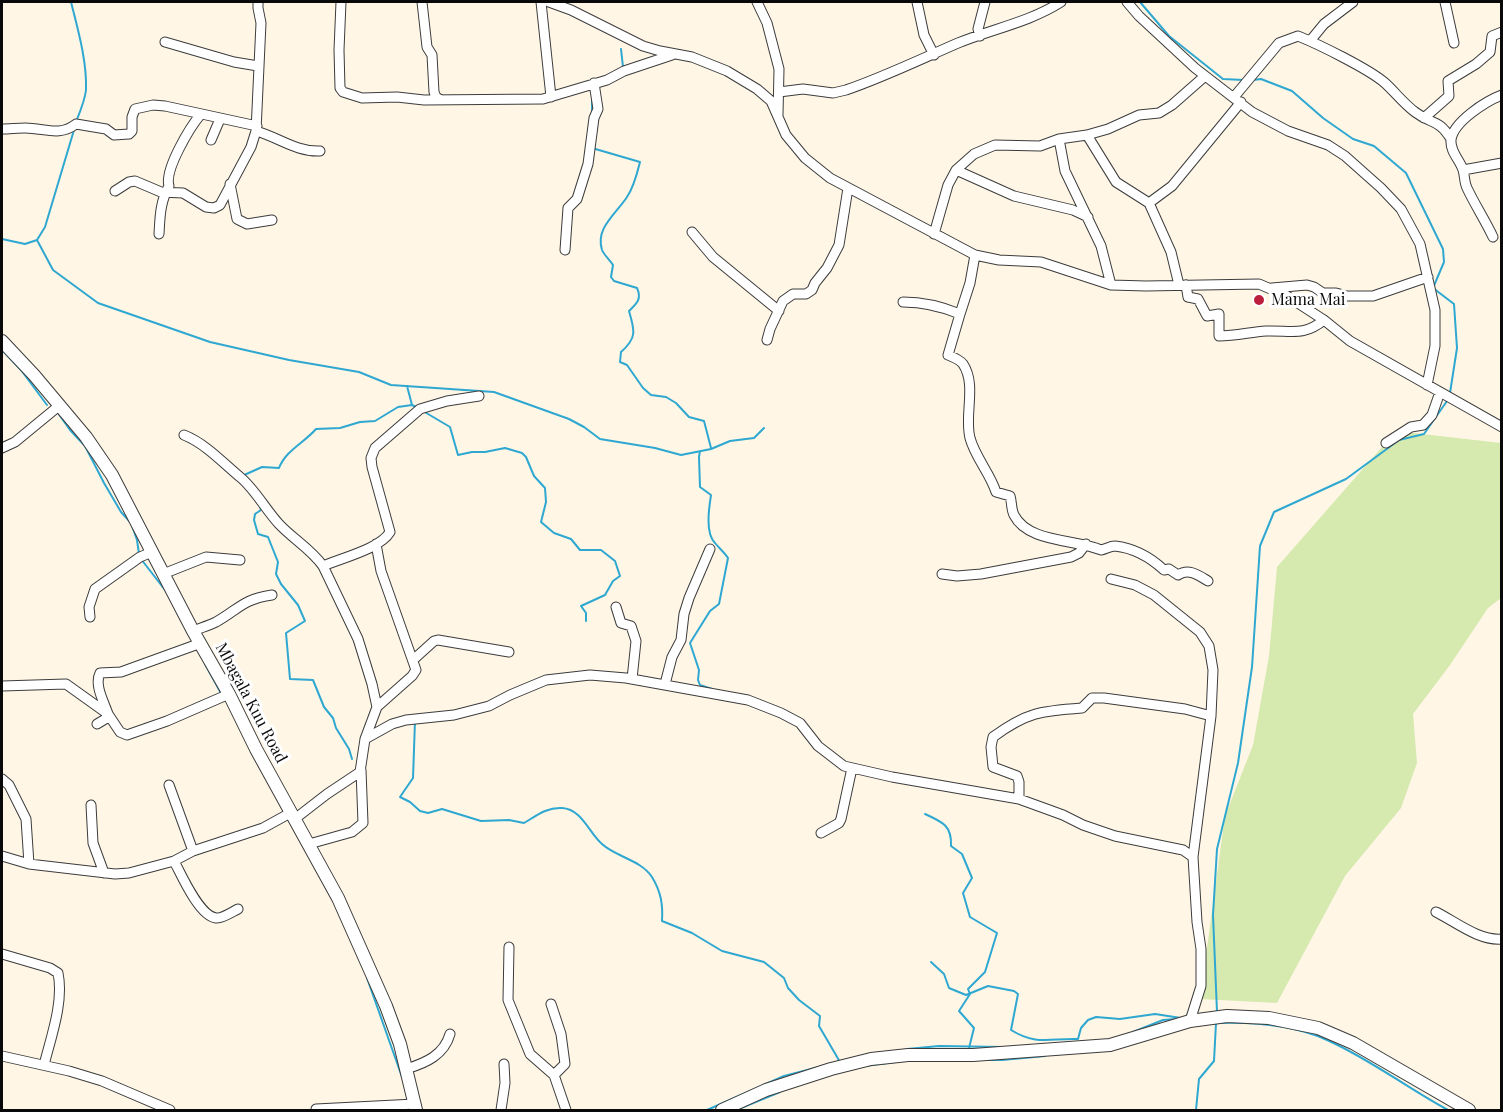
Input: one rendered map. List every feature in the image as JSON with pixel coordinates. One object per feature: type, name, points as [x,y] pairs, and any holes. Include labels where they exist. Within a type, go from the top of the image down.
[{"type":"street","points":[[115,191],[135,181],[161,192],[183,194],[193,201],[214,208],[220,205],[251,147],[257,128],[261,23],[258,2]]},
{"type":"street","points":[[341,2],[339,50],[341,91],[354,97],[398,97],[414,100],[534,100],[594,83],[674,54]]},
{"type":"street","points":[[422,2],[427,47],[432,55],[434,92],[441,100]]},
{"type":"street","points":[[541,2],[551,97]]},
{"type":"street","points":[[549,2],[571,10],[643,46],[692,57],[717,66],[757,89],[771,101],[786,135],[805,158],[830,178],[975,255],[999,260],[1041,262],[1111,285],[1259,284],[1272,288],[1324,320],[1350,341],[1502,427]]},
{"type":"street","points":[[757,2],[767,23],[779,69],[778,119]]},
{"type":"street","points":[[917,2],[924,35],[934,55]]},
{"type":"street","points":[[980,36],[978,29],[985,2]]},
{"type":"street","points":[[779,92],[802,89],[833,93],[846,90],[934,55],[959,42],[1050,9],[1061,2]]},
{"type":"street","points":[[1127,2],[1139,16],[1205,76],[1252,111],[1276,124],[1328,145],[1345,156],[1401,208],[1420,244],[1435,310],[1436,327],[1427,385]]},
{"type":"street","points":[[1310,41],[1324,24],[1353,2]]},
{"type":"street","points":[[1444,2],[1454,43]]},
{"type":"street","points":[[1424,118],[1449,96],[1448,81],[1476,64],[1490,52],[1492,36],[1502,32]]},
{"type":"street","points":[[1149,203],[1172,186],[1279,43],[1298,36],[1384,81],[1400,100],[1424,118],[1444,127],[1463,170],[1465,186],[1493,237]]},
{"type":"street","points":[[165,42],[234,62],[258,66]]},
{"type":"street","points":[[934,234],[948,185],[956,170],[974,154],[996,145],[1040,146],[1050,144],[1059,139],[1108,129],[1139,115],[1159,113],[1172,105],[1205,76]]},
{"type":"street","points":[[565,250],[568,208],[577,199],[588,164],[594,118],[598,109],[594,83]]},
{"type":"street","points":[[1451,139],[1461,122],[1490,100],[1502,95]]},
{"type":"street","points":[[2,129],[27,128],[58,131],[68,130],[76,124],[106,129],[114,135],[122,135],[132,130],[133,113],[138,108],[153,105],[257,128],[292,147],[320,151]]},
{"type":"street","points":[[159,234],[160,211],[169,186],[168,180],[192,124],[201,114]]},
{"type":"street","points":[[211,140],[220,119]]},
{"type":"street","points":[[1086,135],[1116,182],[1149,203],[1188,297],[1198,299],[1207,316],[1219,314],[1220,336],[1268,331],[1300,332],[1314,329],[1324,320]]},
{"type":"street","points":[[1059,139],[1065,171],[1101,246],[1111,285]]},
{"type":"street","points":[[1463,170],[1502,163]]},
{"type":"street","points":[[956,170],[1014,196],[1072,210],[1088,217]]},
{"type":"street","points":[[230,184],[237,219],[248,224],[273,220]]},
{"type":"street","points":[[767,340],[770,328],[787,296],[806,294],[812,290],[827,268],[839,245],[848,188]]},
{"type":"street","points":[[692,232],[713,257],[779,311]]},
{"type":"street","points":[[975,255],[970,283],[948,355],[962,362],[968,375],[970,440],[992,478],[996,492],[1010,496],[1014,515],[1034,532],[1058,541],[1086,544],[1101,550],[1114,546],[1123,548],[1152,559],[1164,570],[1169,569],[1178,575],[1191,572],[1208,581]]},
{"type":"street","points":[[1272,288],[1307,285],[1323,293],[1373,296],[1428,277]]},
{"type":"street","points":[[903,302],[960,314]]},
{"type":"street","name":"Mbagala Kuu Road","points":[[2,341],[86,436],[112,475],[256,749],[338,898],[368,962],[393,1025],[416,1107]]},
{"type":"street","points":[[322,567],[376,544],[387,538],[391,530],[372,467],[371,458],[375,448],[420,409],[447,401],[479,396]]},
{"type":"street","points":[[1386,443],[1411,427],[1423,425],[1446,396]]},
{"type":"street","points":[[2,448],[21,438],[60,405]]},
{"type":"street","points":[[184,435],[198,441],[240,477],[277,522],[308,549],[322,567],[358,639],[377,707]]},
{"type":"street","points":[[309,844],[352,832],[363,823],[361,770],[366,739],[377,707],[414,674],[416,667],[381,570],[376,544]]},
{"type":"street","points":[[942,574],[957,576],[981,574],[1071,557],[1079,553],[1086,544]]},
{"type":"street","points":[[665,684],[672,657],[681,640],[684,614],[689,598],[710,549]]},
{"type":"street","points":[[90,617],[89,607],[95,589],[140,557],[152,552]]},
{"type":"street","points":[[163,574],[206,557],[240,560]]},
{"type":"street","points":[[1111,579],[1135,585],[1154,595],[1205,639],[1209,646],[1213,670],[1211,716],[1193,857],[1201,949],[1201,986],[1190,1021]]},
{"type":"street","points":[[193,631],[216,622],[245,601],[254,597],[272,595]]},
{"type":"street","points":[[616,607],[621,623],[631,626],[635,635],[632,679]]},
{"type":"street","points":[[413,660],[438,640],[509,652]]},
{"type":"street","points":[[201,643],[121,672],[100,673],[98,679],[100,692],[108,714],[120,732],[127,735],[167,721],[229,694]]},
{"type":"street","points":[[366,739],[392,724],[406,720],[454,715],[489,706],[510,694],[546,680],[590,675],[632,679],[748,700],[781,713],[800,723],[818,746],[835,761],[852,768],[1019,799],[1115,836],[1183,850],[1193,857]]},
{"type":"street","points":[[2,686],[66,684],[108,714]]},
{"type":"street","points":[[1019,799],[1017,776],[993,767],[991,747],[993,737],[1026,716],[1046,711],[1082,708],[1092,698],[1104,698],[1185,709],[1211,716]]},
{"type":"street","points":[[98,724],[108,714]]},
{"type":"street","points":[[821,833],[839,823],[841,819],[852,768]]},
{"type":"street","points":[[2,856],[28,864],[104,873],[129,873],[174,861],[193,851],[263,828],[294,815],[361,770]]},
{"type":"street","points":[[2,779],[9,785],[26,819],[28,864]]},
{"type":"street","points":[[169,785],[193,851]]},
{"type":"street","points":[[91,805],[94,846],[104,873]]},
{"type":"street","points":[[174,861],[198,905],[208,914],[218,919],[238,909]]},
{"type":"street","points":[[1436,912],[1479,935],[1502,939]]},
{"type":"street","points":[[509,947],[508,1000],[530,1054],[554,1075],[567,1110]]},
{"type":"street","points":[[2,954],[50,968],[58,973],[58,1002],[44,1065]]},
{"type":"street","points":[[551,1004],[561,1034],[565,1064],[554,1075]]},
{"type":"street","points":[[722,1110],[766,1090],[871,1059],[908,1055],[973,1055],[1110,1045],[1206,1017],[1227,1016],[1269,1018],[1318,1028],[1353,1043],[1468,1110]]},
{"type":"street","points":[[406,1069],[432,1059],[442,1052],[450,1034]]},
{"type":"street","points":[[2,1056],[102,1081],[137,1095],[164,1110]]},
{"type":"street","points":[[501,1110],[505,1083],[504,1064]]},
{"type":"street","points":[[316,1109],[416,1107]]},
{"type":"green space","points":[[1396,431],[1501,443],[1501,598],[1488,608],[1450,665],[1413,714],[1417,763],[1401,808],[1345,876],[1277,1003],[1200,999],[1225,816],[1253,745],[1269,656],[1277,567]]},
{"type":"waterway","points":[[71,2],[82,46],[86,79],[85,98],[76,122]]},
{"type":"waterway","points":[[1140,2],[1169,36],[1223,79],[1244,80]]},
{"type":"waterway","points":[[621,49],[623,67]]},
{"type":"waterway","points":[[1253,80],[1261,79],[1292,91],[1323,118],[1353,139],[1374,146],[1406,173],[1443,249],[1444,262],[1433,288],[1454,304],[1457,348],[1450,393]]},
{"type":"waterway","points":[[592,99],[592,114]]},
{"type":"waterway","points":[[74,130],[45,227],[37,240],[53,270],[98,303],[210,342],[289,360],[359,372],[391,385],[494,392],[569,419],[600,439],[655,448],[681,455],[711,449],[730,441],[754,438],[764,428]]},
{"type":"waterway","points":[[592,148],[640,162],[632,189],[601,235],[602,250],[613,265],[611,277],[614,281],[637,288],[639,295],[629,311],[633,334],[630,342],[621,352],[620,362],[627,365],[643,388],[651,395],[666,397],[676,403],[689,417],[704,421],[711,448]]},
{"type":"waterway","points":[[2,239],[25,244],[37,240]]},
{"type":"waterway","points":[[2,350],[21,370],[47,405]]},
{"type":"waterway","points":[[407,386],[412,405],[418,408]]},
{"type":"waterway","points":[[1217,1012],[1213,915],[1217,849],[1238,763],[1252,667],[1260,546],[1274,512],[1346,479],[1399,440],[1424,434],[1447,401]]},
{"type":"waterway","points":[[242,476],[262,467],[279,468],[291,451],[316,429],[340,428],[360,422],[375,421],[398,407],[412,405]]},
{"type":"waterway","points":[[423,411],[450,427],[458,455],[505,448],[522,453],[534,476],[545,488],[546,502],[541,522],[554,533],[571,539],[580,550],[601,550],[615,561],[620,576],[613,581],[605,595],[581,606],[586,613],[586,621]]},
{"type":"waterway","points":[[58,413],[85,446],[121,512],[131,523],[139,554]]},
{"type":"waterway","points":[[700,451],[700,487],[711,495],[708,520],[710,533],[712,539],[728,558],[719,604],[710,611],[690,643],[699,670],[700,685],[712,689]]},
{"type":"waterway","points":[[260,507],[261,510],[255,514],[254,520],[258,534],[268,537],[278,562],[276,574],[298,605],[305,621],[286,633],[290,679],[313,680],[324,707],[333,718],[352,759]]},
{"type":"waterway","points":[[141,559],[165,590]]},
{"type":"waterway","points":[[205,664],[222,695]]},
{"type":"waterway","points":[[415,721],[413,778],[400,797],[420,811],[428,813],[442,809],[481,821],[509,820],[524,823],[551,809],[562,808],[575,812],[602,844],[642,866],[652,877],[661,898],[662,921],[692,933],[722,951],[764,962],[784,978],[788,988],[799,1000],[820,1016],[819,1026],[840,1062]]},
{"type":"waterway","points":[[925,814],[945,825],[950,834],[951,846],[962,854],[972,878],[963,893],[970,917],[997,933],[985,972],[968,989],[970,994],[959,1011],[974,1028],[969,1048]]},
{"type":"waterway","points":[[931,962],[944,974],[949,988],[966,995],[988,986],[1014,991],[1018,994],[1011,1030],[1036,1040],[1078,1039],[1081,1028],[1088,1020],[1096,1017],[1120,1019],[1155,1014],[1181,1018]]},
{"type":"waterway","points":[[367,978],[402,1077]]},
{"type":"waterway","points":[[1133,1032],[1163,1020],[1176,1019]]},
{"type":"waterway","points":[[1196,1110],[1199,1079],[1214,1061],[1216,1023]]},
{"type":"waterway","points":[[1218,1023],[1273,1026],[1314,1035],[1358,1056],[1448,1110]]},
{"type":"waterway","points":[[907,1049],[939,1046],[1003,1047]]},
{"type":"waterway","points":[[982,1060],[1045,1056]]},
{"type":"waterway","points":[[865,1066],[895,1062]]},
{"type":"waterway","points":[[707,1110],[784,1076],[819,1067]]},
{"type":"waterway","points":[[741,1108],[780,1092]]},
{"type":"place","name":"Mama Mai","points":[[1259,300]]}]
